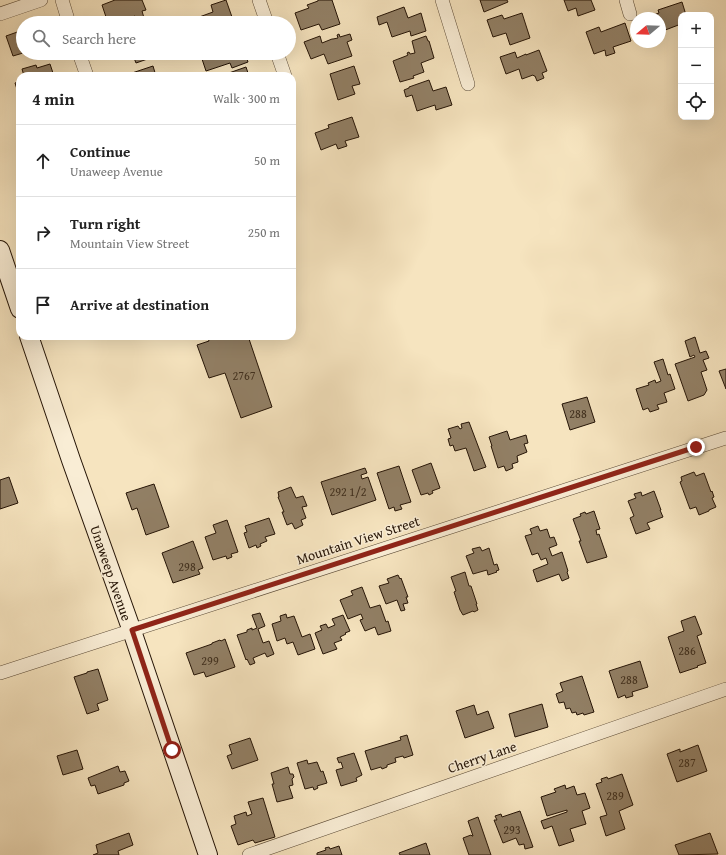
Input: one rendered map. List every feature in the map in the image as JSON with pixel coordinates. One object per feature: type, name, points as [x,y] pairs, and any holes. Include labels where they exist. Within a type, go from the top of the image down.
[{"type":"main road","points":[[0,250],[16,297]]},
{"type":"main road","name":"Unaweep Avenue","points":[[30,340],[71,460],[132,630],[208,855]]},
{"type":"street","points":[[0,14],[41,0]]},
{"type":"street","points":[[62,0],[67,16]]},
{"type":"street","points":[[259,0],[265,16]]},
{"type":"street","points":[[442,0],[468,84]]},
{"type":"street","points":[[626,0],[630,14]]},
{"type":"street","points":[[81,60],[86,72]]},
{"type":"street","points":[[279,60],[284,72]]},
{"type":"street","name":"Mountain View Street","points":[[0,673],[726,438]]},
{"type":"street","name":"Cherry Lane","points":[[249,855],[726,689]]},
{"type":"building","points":[[115,0],[142,0],[146,10],[142,11],[143,16],[106,16],[102,5]]},
{"type":"building","points":[[226,0],[232,16],[202,16],[213,12],[211,5]]},
{"type":"building","points":[[318,0],[332,0],[340,24],[322,30],[319,24],[301,30],[295,13],[309,8],[307,5]]},
{"type":"building","points":[[480,0],[507,0],[508,2],[484,12]]},
{"type":"building","points":[[564,0],[591,0],[595,10],[578,16],[576,8],[568,11]]},
{"type":"building","points":[[682,2],[685,12],[678,12],[678,25],[666,30],[666,12],[659,12],[658,10]]},
{"type":"building","points":[[404,7],[408,18],[421,13],[426,31],[411,36],[410,31],[392,37],[387,22],[379,25],[377,17]]},
{"type":"building","points":[[522,13],[530,38],[510,45],[506,33],[493,37],[487,20],[502,15],[504,19]]},
{"type":"building","points":[[625,23],[630,41],[613,47],[615,53],[606,56],[605,50],[594,54],[586,32],[599,27],[601,32]]},
{"type":"building","points":[[16,32],[16,55],[13,56],[6,36]]},
{"type":"building","points":[[339,34],[340,37],[350,34],[352,40],[347,42],[352,56],[328,64],[324,54],[311,59],[304,42],[320,36],[322,43],[338,38],[337,35]]},
{"type":"building","points":[[426,36],[434,58],[421,63],[424,72],[413,76],[414,78],[400,82],[393,61],[408,55],[407,53],[409,52],[410,54],[415,53],[412,41]]},
{"type":"building","points":[[539,50],[547,71],[542,73],[544,78],[537,81],[533,75],[522,79],[519,69],[506,74],[500,57],[515,52],[517,58]]},
{"type":"building","points":[[135,60],[145,60],[136,63]]},
{"type":"building","points":[[202,60],[247,60],[248,62],[232,68],[230,63],[206,71]]},
{"type":"building","points":[[50,64],[53,72],[23,72],[22,69],[36,65],[37,68]]},
{"type":"building","points":[[153,66],[155,72],[135,72]]},
{"type":"building","points":[[354,66],[360,84],[352,86],[355,94],[338,100],[330,74]]},
{"type":"building","points":[[246,67],[248,72],[232,72]]},
{"type":"building","points":[[429,80],[433,91],[446,87],[452,105],[436,110],[435,105],[417,111],[412,95],[406,97],[404,90]]},
{"type":"building","points":[[352,117],[359,137],[345,141],[347,146],[338,149],[336,144],[321,150],[315,133],[329,128],[328,125]]},
{"type":"building","points":[[695,337],[700,353],[706,351],[709,358],[703,360],[707,370],[701,372],[707,390],[704,395],[688,401],[675,364],[695,357],[694,355],[690,357],[685,341]]},
{"type":"building","points":[[249,340],[272,407],[241,418],[225,373],[209,378],[197,345],[209,341]]},
{"type":"building","points":[[663,359],[668,375],[670,374],[675,389],[664,393],[667,402],[657,405],[659,409],[650,412],[648,408],[643,410],[636,389],[649,385],[648,383],[655,380],[656,383],[661,381],[654,362]]},
{"type":"building","points":[[726,369],[726,389],[719,371]]},
{"type":"building","points":[[587,397],[595,422],[570,430],[562,404]]},
{"type":"building","points":[[469,422],[486,467],[474,471],[466,448],[455,451],[453,445],[450,446],[448,439],[451,438],[448,429],[458,426],[460,429],[462,428],[461,424]]},
{"type":"building","points":[[507,431],[510,440],[526,435],[528,443],[524,444],[527,452],[517,456],[518,462],[512,464],[513,468],[506,471],[504,466],[498,468],[489,437]]},
{"type":"building","points":[[431,463],[440,488],[432,491],[433,493],[429,495],[428,493],[421,495],[412,470]]},
{"type":"building","points":[[399,466],[411,502],[400,505],[402,509],[395,511],[394,507],[389,509],[377,473]]},
{"type":"building","points":[[365,468],[367,473],[361,475],[362,479],[368,477],[376,500],[332,515],[321,482]]},
{"type":"building","points":[[694,472],[696,476],[704,473],[711,492],[712,491],[714,497],[712,498],[716,507],[699,515],[696,507],[690,509],[680,482],[682,481],[681,477]]},
{"type":"building","points":[[9,477],[18,503],[0,509],[0,480]]},
{"type":"building","points":[[154,484],[169,527],[146,535],[137,508],[132,510],[126,493]]},
{"type":"building","points":[[291,487],[296,498],[303,496],[307,506],[302,507],[306,518],[301,520],[303,525],[295,529],[292,523],[287,525],[278,497],[278,492]]},
{"type":"building","points":[[654,491],[663,517],[647,523],[650,529],[636,534],[630,518],[634,516],[628,501],[636,498],[634,494],[641,492],[642,496]]},
{"type":"building","points":[[594,511],[600,529],[596,530],[597,535],[599,534],[607,557],[587,563],[573,519],[581,516],[580,514],[585,512],[586,514]]},
{"type":"building","points":[[269,518],[275,534],[265,537],[267,541],[260,544],[261,546],[257,548],[256,545],[249,548],[244,533],[247,532],[245,526]]},
{"type":"building","points":[[227,520],[238,552],[231,554],[232,557],[227,559],[226,556],[213,560],[205,537],[216,533],[213,525]]},
{"type":"building","points":[[538,526],[540,531],[547,529],[550,538],[554,537],[557,545],[549,548],[552,556],[562,552],[569,578],[562,581],[559,574],[537,582],[533,570],[548,564],[546,558],[541,560],[538,553],[532,555],[525,536],[532,534],[530,529]]},
{"type":"building","points":[[193,541],[203,568],[198,570],[200,574],[173,583],[162,553]]},
{"type":"building","points":[[480,547],[482,551],[489,548],[494,565],[497,564],[499,570],[496,571],[497,572],[488,575],[487,570],[473,574],[466,556],[474,553],[472,549]]},
{"type":"building","points":[[465,572],[478,610],[463,615],[454,592],[456,591],[451,577]]},
{"type":"building","points":[[398,575],[400,579],[401,578],[408,597],[406,597],[408,603],[403,604],[405,610],[401,611],[397,600],[386,604],[379,586],[389,583],[387,579]]},
{"type":"building","points":[[362,587],[370,608],[380,605],[391,631],[378,635],[375,627],[365,631],[360,620],[363,619],[361,614],[348,619],[340,600],[353,595],[351,591]]},
{"type":"building","points":[[260,613],[265,626],[258,629],[263,643],[269,641],[274,654],[267,657],[265,653],[253,658],[255,663],[250,665],[247,659],[246,660],[237,635],[247,632],[247,630],[252,628],[252,630],[257,628],[252,615]]},
{"type":"building","points":[[286,614],[287,618],[294,616],[302,637],[310,634],[315,649],[298,655],[293,642],[287,644],[285,638],[277,641],[272,624],[281,621],[280,616]]},
{"type":"building","points":[[343,615],[350,631],[340,637],[342,640],[334,643],[337,649],[323,654],[315,633],[322,630],[320,626],[326,624],[328,628],[335,625],[332,619]]},
{"type":"building","points":[[695,616],[702,634],[697,636],[706,663],[680,673],[668,637],[684,631],[681,621]]},
{"type":"building","points":[[225,639],[235,667],[206,677],[204,672],[194,675],[186,653]]},
{"type":"building","points":[[640,661],[648,687],[632,692],[633,696],[626,698],[625,695],[618,698],[609,671]]},
{"type":"building","points":[[98,669],[108,700],[97,704],[99,710],[87,714],[74,677]]},
{"type":"building","points":[[582,676],[594,712],[584,715],[583,713],[577,715],[576,712],[572,713],[570,708],[566,709],[564,702],[559,703],[556,694],[563,691],[560,683]]},
{"type":"building","points":[[542,704],[548,727],[515,737],[509,714]]},
{"type":"building","points":[[474,705],[477,715],[488,711],[494,728],[465,738],[456,711]]},
{"type":"building","points":[[407,735],[413,755],[404,758],[403,756],[395,758],[396,762],[387,765],[387,767],[371,770],[365,751],[401,740],[400,737]]},
{"type":"building","points":[[250,738],[258,760],[232,769],[227,756],[232,754],[229,745]]},
{"type":"building","points":[[698,745],[707,771],[677,782],[667,754],[680,749],[680,752]]},
{"type":"building","points":[[77,750],[83,769],[63,775],[57,756]]},
{"type":"building","points":[[354,753],[362,775],[356,778],[357,781],[341,786],[336,770],[343,768],[341,762],[339,763],[337,758]]},
{"type":"building","points":[[307,760],[308,764],[317,762],[321,772],[323,771],[327,783],[317,786],[318,788],[314,790],[313,787],[305,789],[297,763]]},
{"type":"building","points":[[118,766],[120,772],[125,771],[129,781],[124,783],[124,785],[98,794],[95,785],[91,786],[88,778]]},
{"type":"building","points":[[288,767],[290,774],[293,774],[294,777],[292,779],[293,785],[289,786],[293,798],[277,802],[272,784],[274,784],[271,773]]},
{"type":"building","points":[[622,774],[633,805],[619,811],[625,829],[606,836],[600,817],[607,815],[596,784],[602,782],[601,779],[607,777],[608,779]]},
{"type":"building","points":[[565,785],[566,789],[574,786],[577,795],[585,793],[590,808],[582,811],[586,824],[570,829],[574,841],[559,846],[552,826],[544,829],[541,821],[567,812],[567,810],[547,816],[541,797],[556,792],[554,789]]},
{"type":"building","points":[[263,798],[275,837],[255,843],[253,840],[238,845],[231,826],[236,824],[234,816],[246,812],[247,816],[252,814],[248,802]]},
{"type":"building","points":[[520,811],[533,847],[525,849],[524,844],[519,845],[516,838],[503,843],[494,820],[497,820],[495,816],[501,814],[502,817]]},
{"type":"building","points":[[478,817],[491,855],[469,855],[463,838],[471,835],[473,836],[468,821]]},
{"type":"building","points":[[129,833],[133,845],[118,851],[119,855],[93,855],[98,853],[96,845]]},
{"type":"building","points":[[710,833],[718,854],[679,855],[675,845]]},
{"type":"building","points":[[426,843],[430,855],[400,855],[399,853]]},
{"type":"building","points":[[339,846],[342,855],[317,855],[317,853],[326,850],[325,848],[329,847],[330,849]]},
{"type":"route","points":[[172,750],[132,630],[696,447]]}]
